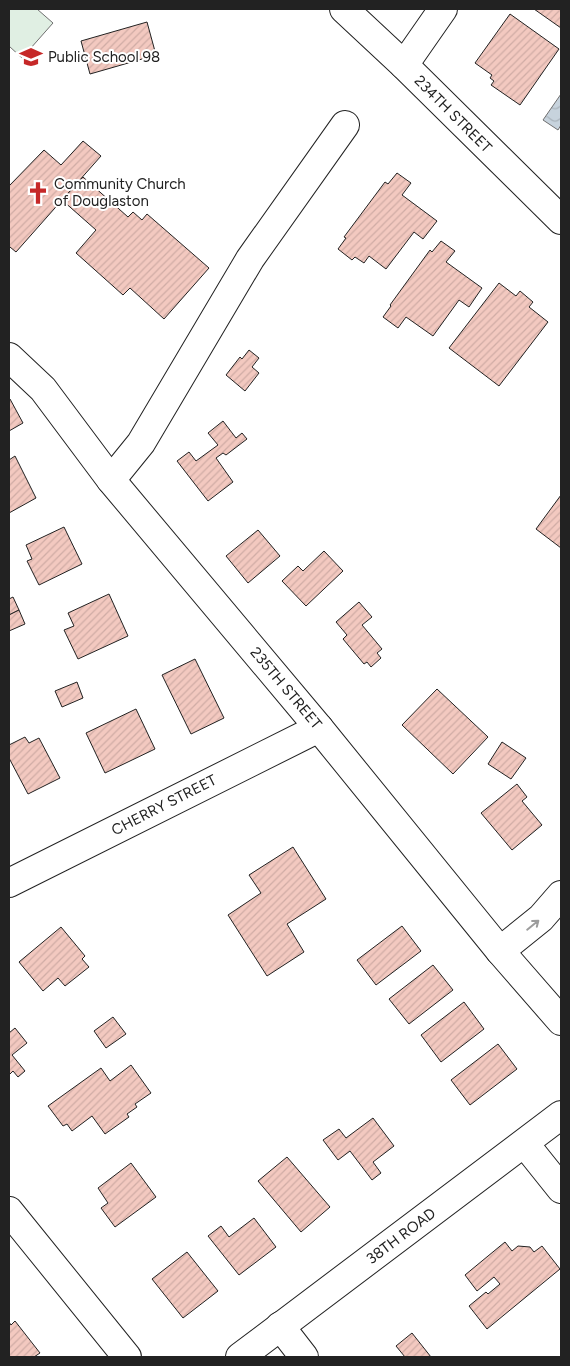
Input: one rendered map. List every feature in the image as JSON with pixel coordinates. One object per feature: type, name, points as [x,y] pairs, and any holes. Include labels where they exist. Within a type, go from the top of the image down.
[{"type":"street","name":"234TH STREET","points":[[344,9],[404,65],[561,220]]},
{"type":"street","points":[[404,65],[443,9]]},
{"type":"street","points":[[111,480],[141,443],[250,259],[345,125]]},
{"type":"street","name":"235TH STREET","points":[[9,357],[43,390],[111,480],[320,728],[500,951],[561,1021]]},
{"type":"street","name":"CHERRY STREET","points":[[9,883],[320,728]]},
{"type":"street","points":[[500,951],[542,918],[561,895]]},
{"type":"street","name":"38TH ROAD","points":[[240,1357],[561,1115]]},
{"type":"street","points":[[525,1144],[561,1189]]},
{"type":"street","points":[[9,1211],[127,1357]]},
{"type":"street","points":[[280,1326],[304,1357]]},
{"type":"green space","points":[[9,9],[37,9],[53,23],[22,58],[9,46]]},
{"type":"water","points":[[561,94],[561,125],[558,130],[543,120]]},
{"type":"building","points":[[534,9],[561,9],[561,28]]},
{"type":"building","points":[[510,14],[559,49],[520,105],[491,85],[494,81],[490,78],[492,75],[475,63]]},
{"type":"building","points":[[147,22],[156,55],[90,74],[81,41]]},
{"type":"building","name":"Community Church of Douglaston","points":[[83,141],[101,156],[16,252],[10,247],[9,249],[9,186],[44,150],[61,165]]},
{"type":"building","points":[[397,173],[411,183],[402,195],[437,221],[423,239],[414,232],[386,269],[369,256],[364,263],[355,257],[352,260],[338,249],[346,238],[344,237],[385,182],[388,184]]},
{"type":"building","points":[[83,177],[128,217],[133,212],[142,220],[147,214],[209,268],[164,319],[130,288],[123,295],[76,253],[96,230],[62,200]]},
{"type":"building","points":[[441,241],[455,251],[446,262],[482,288],[469,307],[459,300],[433,336],[406,317],[398,328],[383,317],[430,250],[432,252]]},
{"type":"building","points":[[499,283],[516,296],[520,291],[533,302],[529,307],[548,322],[499,386],[449,348]]},
{"type":"building","points":[[249,350],[259,358],[252,367],[259,373],[245,391],[226,375],[240,357],[242,359]]},
{"type":"building","points":[[9,400],[23,423],[9,431]]},
{"type":"building","points":[[223,421],[236,438],[242,433],[247,439],[226,455],[223,453],[216,458],[233,482],[208,501],[177,461],[189,452],[196,461],[218,445],[208,433]]},
{"type":"building","points":[[15,456],[36,498],[9,513],[9,460]]},
{"type":"building","points":[[561,495],[561,548],[536,529]]},
{"type":"building","points":[[64,527],[82,564],[39,585],[27,561],[32,559],[26,545]]},
{"type":"building","points":[[258,530],[280,556],[248,583],[226,556]]},
{"type":"building","points":[[324,551],[343,571],[306,606],[282,581],[298,566],[303,571]]},
{"type":"building","points":[[109,594],[128,636],[78,659],[64,630],[74,626],[68,613]]},
{"type":"building","points":[[13,597],[19,610],[9,615],[9,599]]},
{"type":"building","points":[[359,602],[372,617],[362,625],[382,649],[377,653],[381,658],[371,667],[367,662],[364,664],[343,639],[347,635],[336,622]]},
{"type":"building","points":[[19,610],[25,624],[9,631],[9,615]]},
{"type":"building","points":[[195,659],[224,718],[191,734],[162,675]]},
{"type":"building","points":[[77,682],[83,698],[62,707],[55,691]]},
{"type":"building","points":[[437,689],[488,737],[453,774],[402,725]]},
{"type":"building","points":[[136,709],[155,749],[105,773],[86,733]]},
{"type":"building","points":[[25,737],[29,743],[39,738],[60,778],[28,794],[9,758],[9,745]]},
{"type":"building","points":[[502,742],[526,758],[511,779],[488,764]]},
{"type":"building","points":[[517,784],[527,797],[522,801],[542,825],[512,850],[481,813]]},
{"type":"building","points":[[293,847],[326,899],[287,924],[304,952],[267,976],[228,915],[261,893],[249,875]]},
{"type":"building","points":[[402,926],[421,951],[376,985],[357,960]]},
{"type":"building","points":[[61,927],[85,956],[82,959],[89,967],[65,986],[58,978],[43,991],[19,962]]},
{"type":"building","points":[[433,965],[453,990],[409,1024],[389,999]]},
{"type":"building","points":[[464,1002],[484,1029],[441,1062],[421,1035]]},
{"type":"building","points":[[113,1017],[126,1034],[106,1048],[94,1031]]},
{"type":"building","points":[[15,1028],[27,1043],[12,1055],[25,1071],[18,1077],[13,1071],[9,1075],[9,1033]]},
{"type":"building","points":[[498,1044],[517,1069],[470,1105],[451,1080]]},
{"type":"building","points":[[131,1065],[151,1093],[135,1104],[137,1107],[127,1114],[129,1117],[105,1134],[92,1116],[72,1131],[67,1124],[63,1126],[48,1106],[101,1068],[110,1081]]},
{"type":"building","points":[[373,1118],[394,1146],[373,1162],[381,1173],[372,1180],[350,1151],[338,1160],[323,1140],[339,1129],[346,1138]]},
{"type":"building","points":[[287,1157],[330,1207],[301,1232],[258,1181]]},
{"type":"building","points":[[131,1163],[156,1197],[115,1227],[101,1208],[108,1203],[98,1188]]},
{"type":"building","points":[[254,1218],[276,1247],[239,1275],[208,1236],[221,1226],[229,1237]]},
{"type":"building","points":[[505,1242],[512,1251],[518,1246],[530,1247],[534,1252],[542,1246],[560,1269],[487,1329],[469,1306],[486,1292],[488,1294],[500,1284],[494,1277],[477,1291],[465,1275]]},
{"type":"building","points":[[187,1252],[218,1291],[183,1318],[152,1279]]},
{"type":"building","points":[[15,1321],[40,1353],[34,1357],[9,1357],[9,1322],[11,1325]]},
{"type":"building","points":[[412,1333],[431,1357],[405,1357],[396,1346]]},
{"type":"place","name":"Public School 98","points":[[31,57]]},
{"type":"place","name":"Community Church of Douglaston","points":[[38,193]]}]
